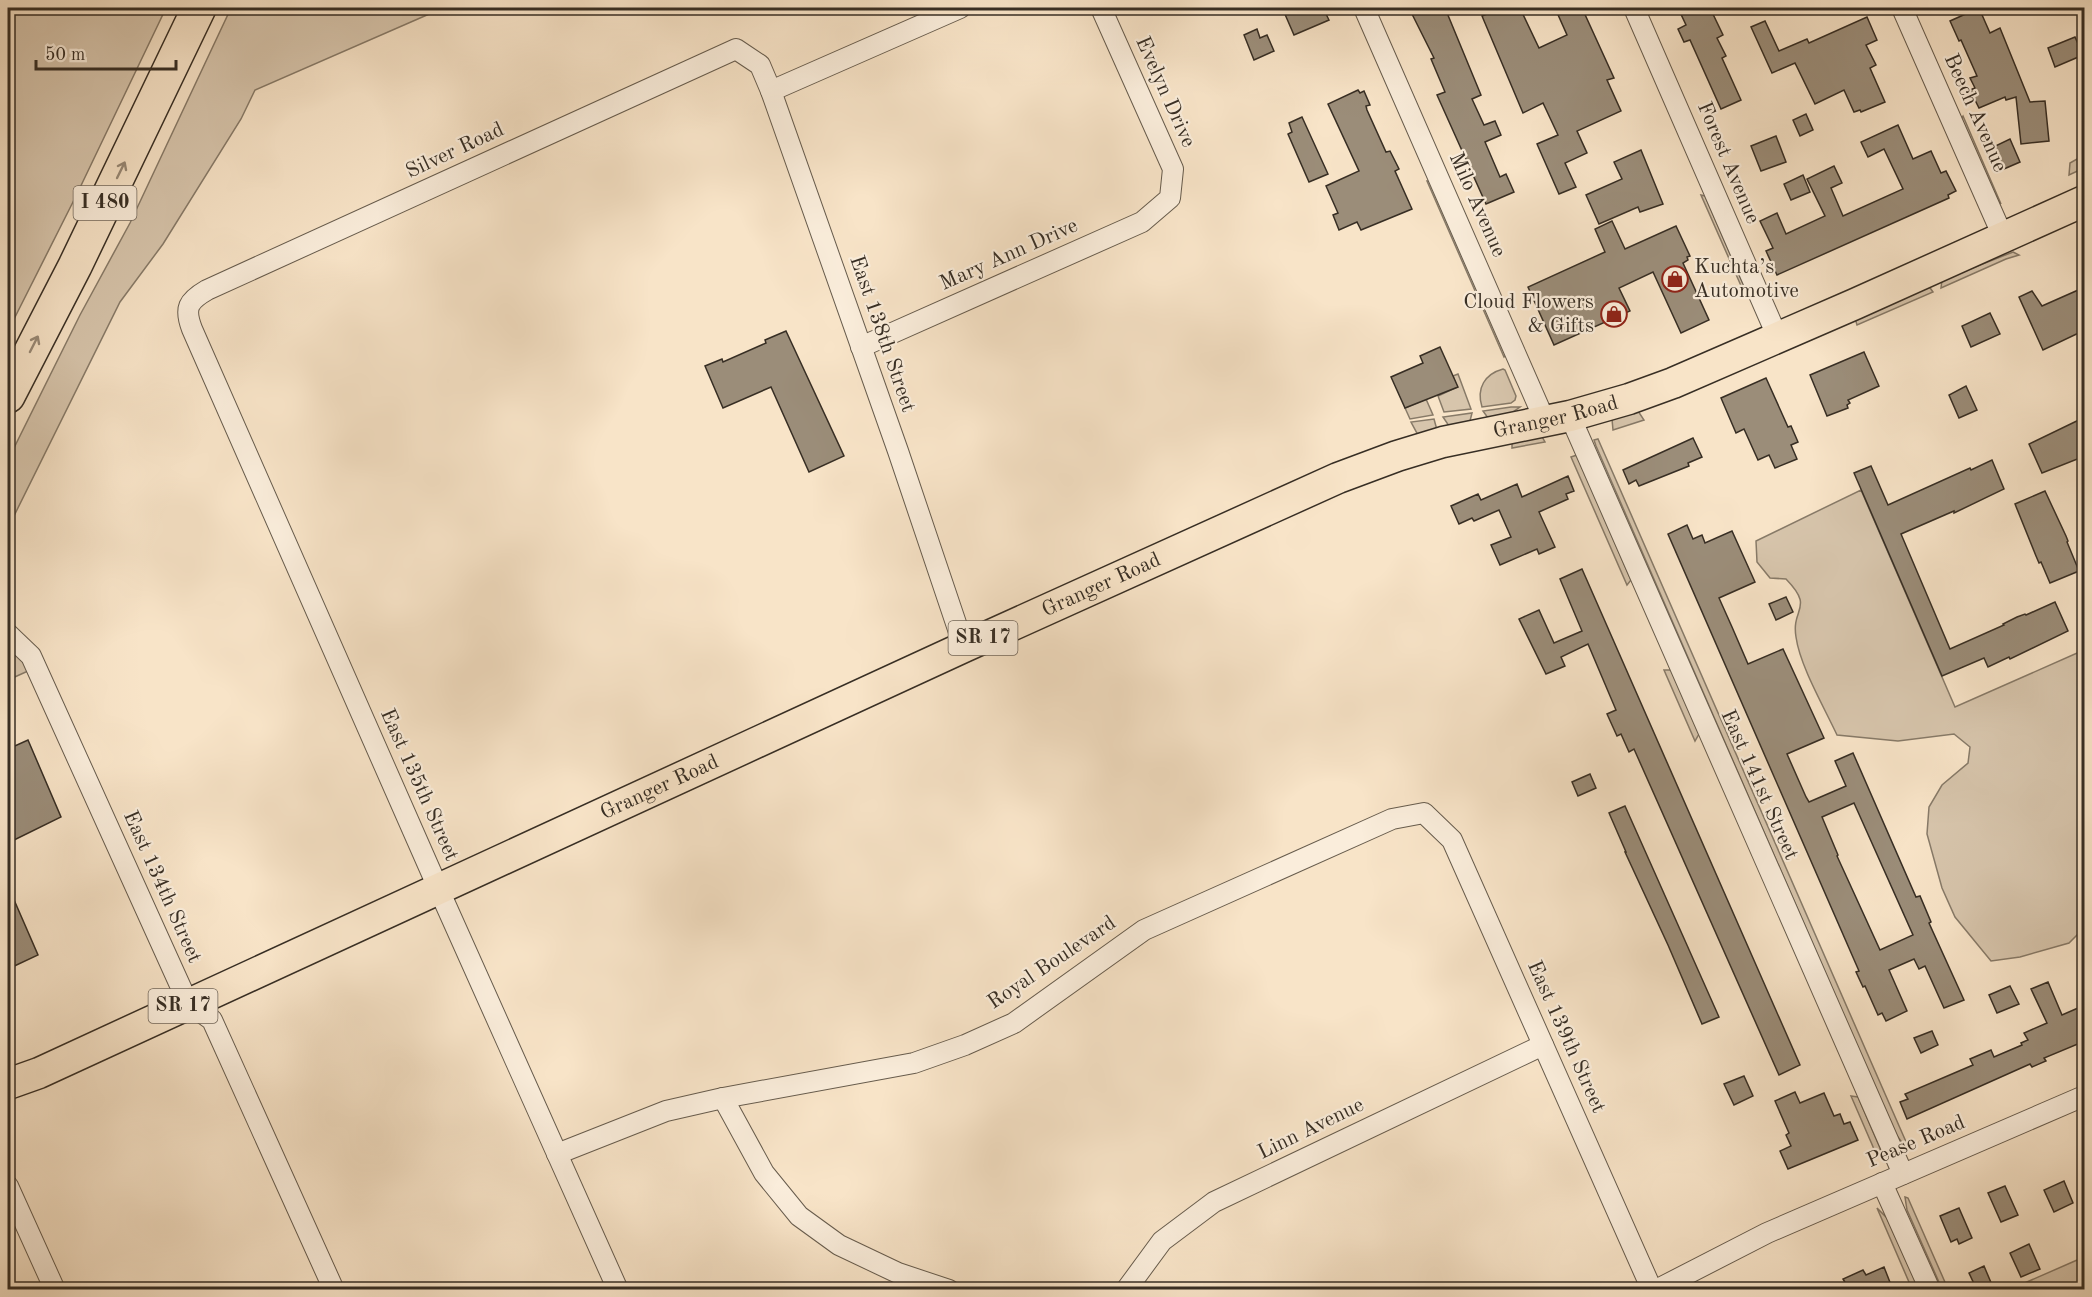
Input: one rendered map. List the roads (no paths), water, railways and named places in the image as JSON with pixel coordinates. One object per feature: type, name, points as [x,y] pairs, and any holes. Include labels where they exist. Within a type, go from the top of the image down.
[{"type":"highway","name":"I 480","points":[[8,396],[75,266],[199,8]]},
{"type":"main road","name":"Granger Road","points":[[8,1084],[39,1073],[964,647],[1338,478],[1377,463],[1452,440],[1558,418],[1629,399],[1682,380],[2004,239],[2085,201]]},
{"type":"street","points":[[771,92],[960,8]]},
{"type":"street","name":"Evelyn Drive","points":[[1101,8],[1173,169],[1170,198]]},
{"type":"street","name":"Milo Avenue","points":[[1364,8],[1558,418]]},
{"type":"street","name":"Forest Avenue","points":[[1634,8],[1778,338]]},
{"type":"street","name":"Beech Avenue","points":[[1902,8],[2004,239]]},
{"type":"street","name":"East 138th Street","points":[[736,49],[760,65],[771,92],[964,647]]},
{"type":"street","name":"Silver Road","points":[[194,297],[736,49]]},
{"type":"street","name":"Mary Ann Drive","points":[[861,347],[1142,222],[1170,198]]},
{"type":"street","name":"East 135th Street","points":[[194,297],[188,307],[188,318],[192,329],[618,1290]]},
{"type":"street","name":"East 141st Street","points":[[1558,418],[1903,1174]]},
{"type":"street","name":"East 134th Street","points":[[8,634],[31,656],[188,1003],[212,1020],[334,1290]]},
{"type":"street","name":"East 139th Street","points":[[1424,813],[1452,840],[1654,1290]]},
{"type":"street","name":"Royal Boulevard","points":[[556,1154],[666,1111],[723,1098],[914,1063],[966,1045],[1014,1023],[1144,930],[1392,819],[1424,813]]},
{"type":"street","name":"Linn Avenue","points":[[1126,1290],[1162,1241],[1214,1202],[1543,1045]]},
{"type":"street","name":"Pease Road","points":[[1654,1290],[1767,1233],[2085,1096]]},
{"type":"street","points":[[723,1098],[764,1173],[799,1216],[839,1245],[898,1273],[949,1290]]},
{"type":"street","points":[[1882,1183],[1930,1290]]},
{"type":"street","points":[[8,1186],[55,1290]]},
{"type":"place","name":"Kuchta’s Automotive","points":[[1675,279]]},
{"type":"place","name":"Cloud Flowers & Gifts","points":[[1614,314]]}]
